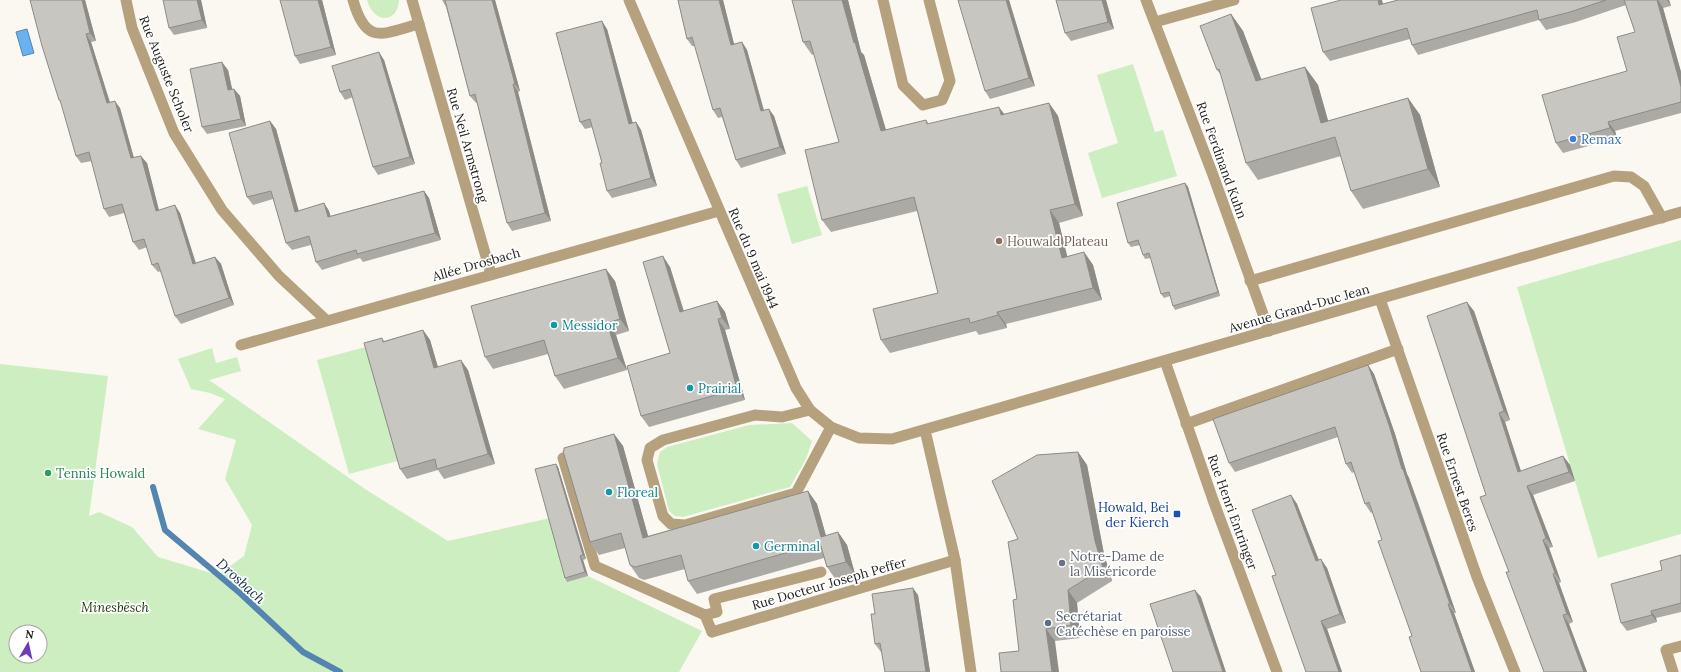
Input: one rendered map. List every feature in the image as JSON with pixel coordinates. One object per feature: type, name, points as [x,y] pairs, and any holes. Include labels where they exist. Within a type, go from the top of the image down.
[{"type":"street","name":"Rue Auguste Scholer","points":[[126,0],[132,28],[174,133],[222,210],[279,276],[326,320]]},
{"type":"street","points":[[353,0],[358,16],[367,30],[380,35],[419,24]]},
{"type":"street","name":"Rue Neil Armstrong","points":[[412,0],[491,274]]},
{"type":"street","name":"Rue du 9 mai 1944","points":[[630,0],[796,388],[810,410],[831,427],[859,438],[892,440],[925,430]]},
{"type":"street","points":[[883,0],[903,85],[923,105],[942,100],[950,81],[929,0]]},
{"type":"street","name":"Rue Ferdinand Kuhn","points":[[1146,0],[1213,175],[1269,331]]},
{"type":"street","points":[[1155,22],[1234,0]]},
{"type":"street","points":[[1250,280],[1614,176],[1632,177],[1644,186],[1662,218]]},
{"type":"street","name":"Allée Drosbach","points":[[241,345],[719,211]]},
{"type":"street","name":"Avenue Grand-Duc Jean","points":[[925,430],[1681,212]]},
{"type":"street","name":"Rue Ernest Beres","points":[[1380,299],[1476,577],[1515,672]]},
{"type":"street","points":[[1186,424],[1398,349]]},
{"type":"street","name":"Rue Henri Entringer","points":[[1165,361],[1213,500],[1277,672]]},
{"type":"street","points":[[810,410],[782,417],[755,415],[663,440],[650,448],[647,460],[662,516],[671,524],[685,525],[796,493],[831,427]]},
{"type":"street","points":[[925,430],[955,560],[971,672]]},
{"type":"street","points":[[562,458],[595,566],[705,615],[717,612],[714,599],[821,572]]},
{"type":"street","name":"Rue Docteur Joseph Peffer","points":[[705,615],[712,632],[955,560]]},
{"type":"street","points":[[1673,672],[1666,650],[1681,646]]},
{"type":"green space","points":[[367,0],[399,0],[398,8],[390,17],[380,17],[370,8]]},
{"type":"green space","points":[[1133,64],[1155,132],[1163,130],[1177,176],[1102,198],[1088,153],[1118,143],[1097,75]]},
{"type":"green space","points":[[807,186],[822,235],[792,244],[777,194]]},
{"type":"green space","points":[[1681,240],[1681,534],[1598,558],[1517,287]]},
{"type":"green space","points":[[369,346],[401,460],[349,474],[317,360]]},
{"type":"green space","name":"Minesbësch","points":[[212,348],[216,363],[237,357],[241,371],[209,380],[365,489],[448,541],[550,518],[567,581],[588,576],[702,631],[679,672],[0,672],[0,364],[108,376],[89,516],[99,512],[132,527],[158,557],[218,575],[244,556],[252,525],[225,479],[236,440],[198,429],[225,399],[210,393],[191,389],[178,359]]},
{"type":"green space","points":[[792,423],[812,441],[806,459],[790,487],[683,517],[675,516],[669,511],[657,464],[660,452],[667,447],[749,425]]},
{"type":"water","points":[[27,29],[34,53],[23,56],[16,32]]},
{"type":"building","points":[[30,0],[82,0],[90,33],[86,34],[107,103],[115,101],[131,158],[141,156],[156,211],[175,205],[193,264],[215,257],[229,298],[175,316],[158,263],[152,265],[144,239],[133,242],[122,204],[104,209],[89,152],[76,156],[60,100],[42,46]]},
{"type":"building","points":[[163,0],[197,0],[202,20],[169,28]]},
{"type":"building","points":[[280,0],[318,0],[331,47],[295,56]]},
{"type":"building","points":[[445,0],[492,0],[515,84],[513,84],[545,213],[507,223],[475,94],[470,96]]},
{"type":"building","points":[[678,0],[719,0],[731,45],[742,42],[761,111],[769,109],[780,147],[736,160],[720,108],[713,110],[692,37],[687,39]]},
{"type":"building","points":[[792,0],[842,0],[881,131],[926,120],[927,124],[999,107],[1001,115],[1049,103],[1075,204],[1050,210],[1062,258],[1084,252],[1093,288],[997,312],[998,315],[970,323],[969,318],[881,340],[873,309],[938,293],[914,197],[822,220],[805,150],[839,142],[810,41],[803,42]]},
{"type":"building","points":[[958,0],[1006,0],[1029,78],[985,91]]},
{"type":"building","points":[[1056,0],[1102,0],[1108,22],[1065,33]]},
{"type":"building","points":[[1341,0],[1378,0],[1379,5],[1398,0],[1606,0],[1570,12],[1539,20],[1537,10],[1412,45],[1407,28],[1323,52],[1311,8]]},
{"type":"building","points":[[1624,0],[1657,0],[1681,87],[1681,102],[1608,122],[1610,128],[1556,143],[1542,95],[1627,71],[1617,37],[1635,32]]},
{"type":"building","points":[[1231,14],[1256,81],[1305,67],[1321,123],[1408,98],[1428,169],[1351,191],[1335,137],[1246,163],[1219,69],[1217,70],[1200,26]]},
{"type":"building","points":[[602,21],[629,124],[636,122],[651,178],[607,191],[600,163],[602,163],[590,119],[580,122],[556,33]]},
{"type":"building","points":[[379,52],[410,157],[373,167],[350,89],[340,92],[332,66]]},
{"type":"building","points":[[222,62],[228,90],[234,89],[241,119],[202,127],[190,69]]},
{"type":"building","points":[[270,121],[295,212],[324,203],[328,217],[424,191],[435,233],[357,254],[356,250],[316,262],[309,236],[286,243],[271,191],[247,197],[229,133]]},
{"type":"building","points":[[1185,183],[1218,292],[1173,306],[1169,292],[1161,294],[1149,253],[1143,255],[1138,240],[1128,243],[1117,203]]},
{"type":"building","points":[[663,256],[680,312],[717,301],[722,318],[718,319],[737,389],[641,416],[627,366],[670,353],[643,262]]},
{"type":"building","name":"Messidor","points":[[606,269],[620,319],[607,323],[618,358],[555,376],[544,340],[485,357],[471,306]]},
{"type":"building","points":[[1467,302],[1504,411],[1499,413],[1518,472],[1563,456],[1569,472],[1527,486],[1546,538],[1543,540],[1555,573],[1553,574],[1567,614],[1563,615],[1584,672],[1544,672],[1506,572],[1509,572],[1480,497],[1486,495],[1427,316]]},
{"type":"building","points":[[423,330],[434,368],[461,360],[488,454],[437,469],[435,459],[400,469],[364,343],[382,338],[383,342]]},
{"type":"building","points":[[1368,365],[1472,672],[1421,672],[1409,637],[1412,636],[1378,541],[1382,540],[1369,502],[1365,504],[1351,462],[1346,464],[1335,427],[1229,463],[1213,419]]},
{"type":"building","points":[[614,434],[643,538],[808,491],[821,537],[838,532],[846,562],[827,567],[820,543],[688,581],[681,555],[635,567],[630,565],[621,533],[590,542],[563,451],[564,448]]},
{"type":"building","name":"Notre-Dame de la Miséricorde","points":[[1078,452],[1095,541],[1103,568],[1068,590],[1071,625],[1046,629],[1052,672],[1001,672],[999,653],[1019,651],[1013,600],[1017,599],[1008,542],[1018,539],[992,481],[1037,455]]},
{"type":"building","points":[[556,464],[583,555],[580,556],[585,572],[565,578],[535,469]]},
{"type":"building","points":[[1291,495],[1316,561],[1321,559],[1340,614],[1321,621],[1339,672],[1306,672],[1272,576],[1276,575],[1252,510]]},
{"type":"building","points":[[1681,555],[1681,603],[1651,611],[1652,615],[1621,623],[1611,584],[1662,570],[1660,561]]},
{"type":"building","points":[[913,588],[926,672],[885,672],[880,643],[875,644],[871,614],[875,614],[872,594]]},
{"type":"building","points":[[1195,590],[1223,672],[1173,672],[1150,604]]},
{"type":"waterway","name":"Drosbach","points":[[153,487],[165,530],[241,594],[303,652],[340,672]]},
{"type":"place","name":"Remax","points":[[1573,139]]},
{"type":"place","name":"Houwald Plateau","points":[[999,241]]},
{"type":"place","name":"Messidor","points":[[554,325]]},
{"type":"place","name":"Prairial","points":[[690,388]]},
{"type":"place","name":"Tennis Howald","points":[[48,473]]},
{"type":"place","name":"Floreal","points":[[609,492]]},
{"type":"place","name":"Howald, Bei der Kierch","points":[[1177,514]]},
{"type":"place","name":"Germinal","points":[[756,546]]},
{"type":"place","name":"Notre-Dame de la Miséricorde","points":[[1062,563]]},
{"type":"place","name":"Secrétariat Catéchèse en paroisse","points":[[1048,623]]}]
